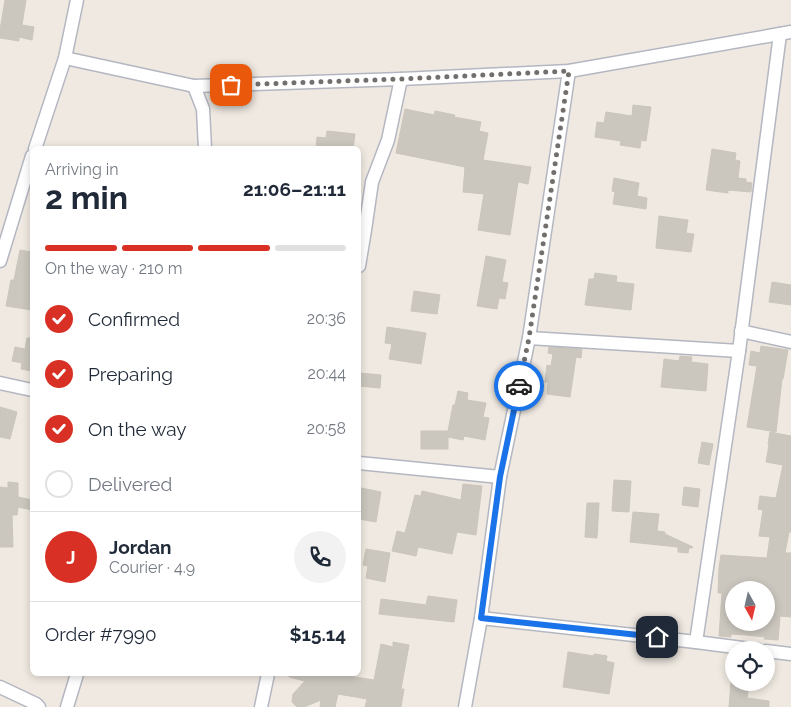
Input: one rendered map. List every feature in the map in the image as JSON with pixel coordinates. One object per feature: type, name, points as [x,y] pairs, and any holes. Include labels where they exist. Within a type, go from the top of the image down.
[{"type":"street","points":[[36,146],[65,58],[77,0]]},
{"type":"street","points":[[65,58],[194,86],[401,79],[569,71],[785,33],[696,642]]},
{"type":"street","points":[[464,707],[481,618],[500,477],[529,338],[569,71]]},
{"type":"street","points":[[361,254],[372,182],[388,140],[401,79]]},
{"type":"street","points":[[194,86],[203,109],[206,146]]},
{"type":"street","points":[[0,261],[30,163]]},
{"type":"street","points":[[741,331],[791,342]]},
{"type":"street","points":[[529,338],[739,351]]},
{"type":"street","points":[[0,383],[30,390]]},
{"type":"street","points":[[361,463],[500,477]]},
{"type":"street","points":[[481,618],[725,646]]},
{"type":"street","points":[[775,652],[791,654]]},
{"type":"street","points":[[67,707],[76,676]]},
{"type":"street","points":[[261,707],[268,676]]},
{"type":"street","points":[[0,687],[36,704],[38,707]]},
{"type":"building","points":[[5,0],[26,0],[22,25],[34,27],[32,40],[19,37],[19,41],[0,38]]},
{"type":"building","points":[[633,105],[651,107],[646,141],[641,140],[640,148],[620,145],[621,141],[595,137],[597,122],[604,123],[606,112],[632,116]]},
{"type":"building","points":[[405,109],[434,115],[435,111],[481,122],[479,131],[488,133],[483,160],[531,167],[528,184],[518,182],[510,235],[478,230],[484,194],[463,192],[465,167],[396,153]]},
{"type":"building","points":[[327,131],[355,134],[353,146],[316,146],[317,137],[326,138]]},
{"type":"building","points":[[712,149],[736,153],[735,160],[740,161],[738,178],[746,179],[746,182],[752,183],[751,192],[728,190],[728,193],[706,190]]},
{"type":"building","points":[[614,178],[639,183],[637,196],[647,198],[646,209],[613,204],[615,192],[612,191]]},
{"type":"building","points":[[659,216],[688,220],[686,233],[694,234],[691,252],[656,248]]},
{"type":"building","points":[[20,250],[30,252],[30,310],[6,306],[11,280],[14,280]]},
{"type":"building","points":[[486,256],[506,260],[502,282],[508,283],[505,299],[499,298],[497,309],[477,306]]},
{"type":"building","points":[[595,273],[617,276],[616,282],[634,284],[631,310],[585,305],[589,279],[594,279]]},
{"type":"building","points":[[772,282],[791,285],[791,305],[769,302]]},
{"type":"building","points":[[414,291],[440,295],[437,314],[411,311]]},
{"type":"building","points":[[387,327],[426,333],[421,364],[389,359],[392,344],[385,343]]},
{"type":"building","points":[[27,338],[30,338],[30,371],[21,369],[22,363],[12,361],[15,347],[25,349]]},
{"type":"building","points":[[761,346],[788,350],[782,379],[776,432],[747,427],[757,366],[749,365],[751,351],[760,353]]},
{"type":"building","points":[[549,347],[582,349],[581,358],[576,357],[570,397],[547,394],[548,382],[545,382],[547,365],[551,366],[553,354],[548,353]]},
{"type":"building","points":[[680,356],[692,357],[691,362],[708,364],[706,391],[661,387],[664,359],[679,361]]},
{"type":"building","points":[[361,373],[381,375],[380,388],[361,386]]},
{"type":"building","points":[[458,391],[468,393],[467,400],[486,403],[483,417],[489,418],[485,440],[464,436],[463,440],[448,437],[448,449],[421,449],[421,431],[448,431]]},
{"type":"building","points":[[0,407],[17,412],[10,439],[0,437]]},
{"type":"building","points":[[770,432],[791,436],[791,532],[789,532],[785,553],[791,553],[791,617],[780,616],[778,640],[746,635],[731,634],[731,637],[719,636],[722,593],[718,593],[721,555],[767,558],[770,537],[759,536],[763,510],[758,509],[760,496],[776,498],[783,465],[766,462]]},
{"type":"building","points":[[702,442],[713,444],[709,465],[698,463]]},
{"type":"building","points":[[614,480],[631,481],[629,512],[612,511]]},
{"type":"building","points":[[8,482],[18,483],[18,497],[30,500],[30,510],[18,507],[17,515],[12,515],[13,547],[0,547],[0,487],[8,488]]},
{"type":"building","points":[[463,484],[482,486],[476,535],[457,532],[452,554],[418,547],[416,556],[392,551],[397,531],[405,533],[415,495],[421,496],[422,491],[461,500]]},
{"type":"building","points":[[684,487],[700,489],[698,507],[682,505]]},
{"type":"building","points":[[361,488],[381,492],[376,522],[361,519]]},
{"type":"building","points":[[587,503],[599,503],[597,538],[585,537]]},
{"type":"building","points":[[633,512],[659,514],[657,531],[665,532],[665,534],[693,547],[689,548],[688,553],[678,552],[678,547],[630,542]]},
{"type":"building","points":[[366,549],[390,553],[385,582],[366,578],[368,566],[363,565]]},
{"type":"building","points":[[428,596],[457,600],[454,622],[379,614],[381,599],[426,605]]},
{"type":"building","points":[[393,642],[409,645],[401,689],[404,689],[401,707],[365,707],[367,699],[338,694],[335,707],[320,707],[321,700],[304,707],[297,707],[292,702],[293,694],[305,681],[289,676],[349,676],[374,680],[381,644],[393,647]]},
{"type":"building","points":[[568,652],[607,656],[606,661],[614,663],[609,694],[563,687]]},
{"type":"building","points":[[730,691],[748,691],[747,698],[769,701],[769,707],[729,707]]},
{"type":"way so far","points":[[231,85],[569,71],[529,338],[519,386]]},
{"type":"route","points":[[519,386],[500,477],[481,618],[657,637]]}]
